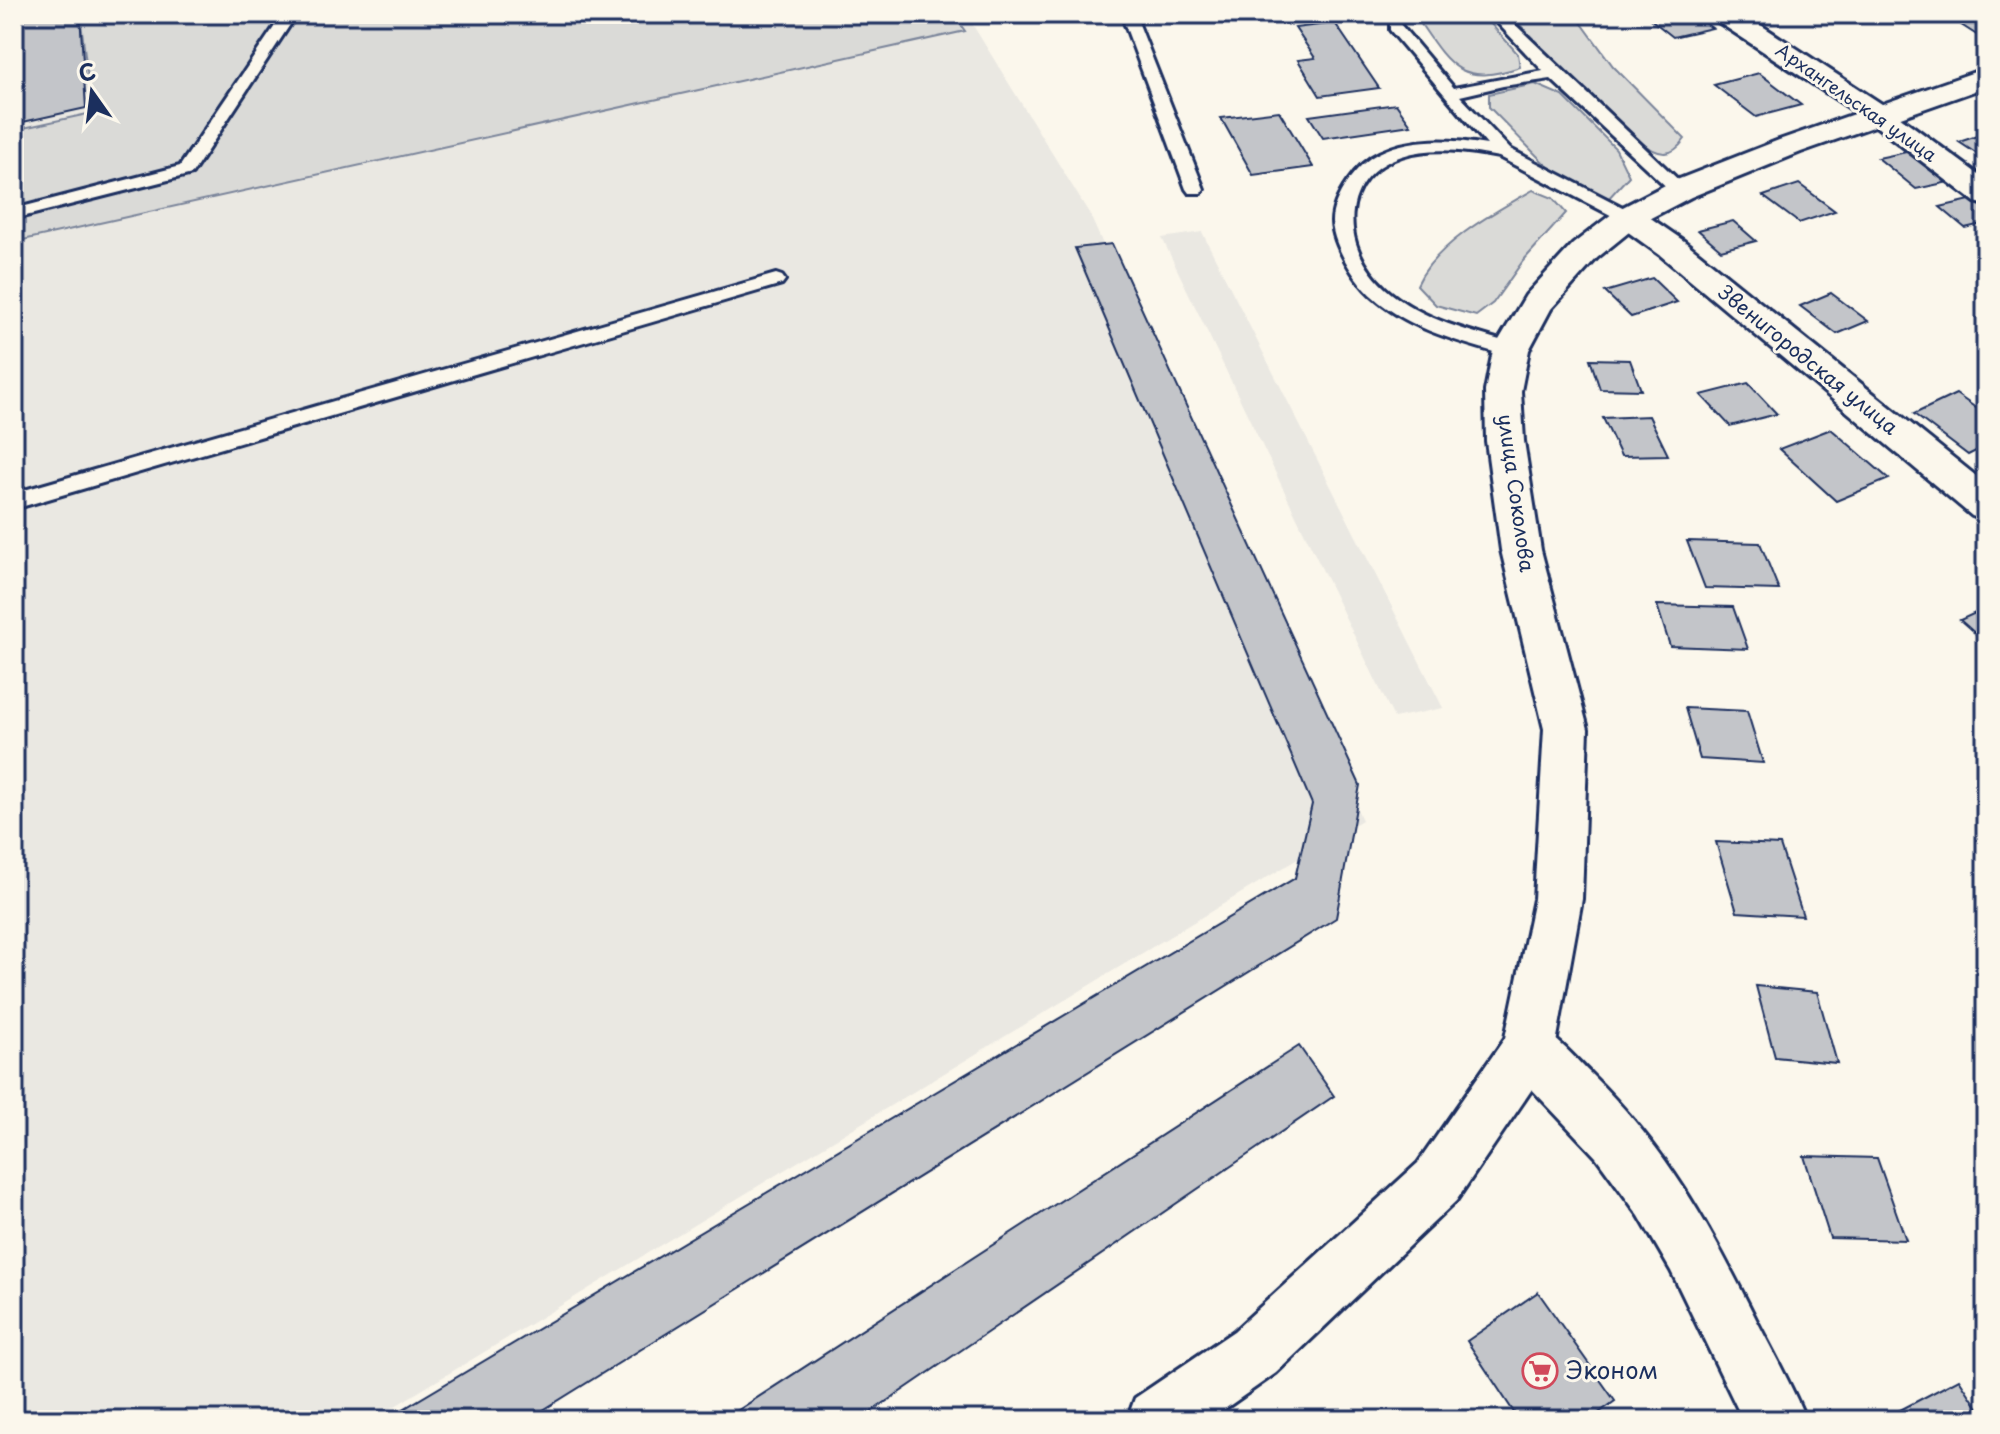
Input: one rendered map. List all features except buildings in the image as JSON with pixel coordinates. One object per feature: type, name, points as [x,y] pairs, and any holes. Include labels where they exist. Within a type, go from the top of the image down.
[{"type":"main road","name":"Архангельская улица","points":[[1725,14],[1878,114],[1986,195]]},
{"type":"main road","name":"улица Соколова","points":[[1529,1049],[1558,899],[1566,729],[1521,550],[1505,441],[1503,391],[1511,350],[1538,303],[1585,251],[1628,217],[1680,190],[1878,114],[1986,77]]},
{"type":"main road","name":"Звенигородская улица","points":[[1628,217],[1672,248],[1986,506]]},
{"type":"main road","points":[[1157,1420],[1255,1352],[1437,1182],[1529,1049],[1600,1120],[1658,1194],[1700,1266],[1733,1339],[1776,1420]]},
{"type":"lane","points":[[14,214],[186,170],[290,14]]},
{"type":"lane","points":[[1128,14],[1195,189]]},
{"type":"lane","points":[[1496,14],[1555,74],[1680,190]]},
{"type":"lane","points":[[1395,27],[1504,153]]},
{"type":"lane","points":[[1450,94],[1503,81],[1555,74]]},
{"type":"lane","points":[[1511,350],[1407,312],[1376,290],[1355,260],[1341,221],[1353,186],[1381,158],[1415,147],[1463,144],[1504,153],[1628,217]]},
{"type":"lane","points":[[14,501],[776,280]]},
{"type":"shaded area","points":[[14,14],[966,14],[1089,213],[1362,820],[372,1420],[14,1420]]},
{"type":"shaded area","points":[[80,14],[953,14],[965,31],[14,242],[14,130],[92,113]]},
{"type":"shaded area","points":[[1414,14],[1482,14],[1518,54],[1520,67],[1482,74],[1456,67],[1436,46]]},
{"type":"shaded area","points":[[1510,14],[1575,14],[1613,66],[1685,139],[1679,147],[1665,153],[1651,149],[1632,136],[1586,94]]},
{"type":"shaded area","points":[[1535,84],[1563,96],[1616,149],[1629,176],[1608,199],[1588,199],[1544,163],[1489,107],[1489,94]]},
{"type":"shaded area","points":[[1533,190],[1553,198],[1566,213],[1523,261],[1493,303],[1476,316],[1436,305],[1417,285],[1437,256],[1467,230]]},
{"type":"shaded area","points":[[1202,232],[1443,708],[1394,718],[1162,238]]},
{"type":"place","name":"Эконом","points":[[1540,1371]]}]
